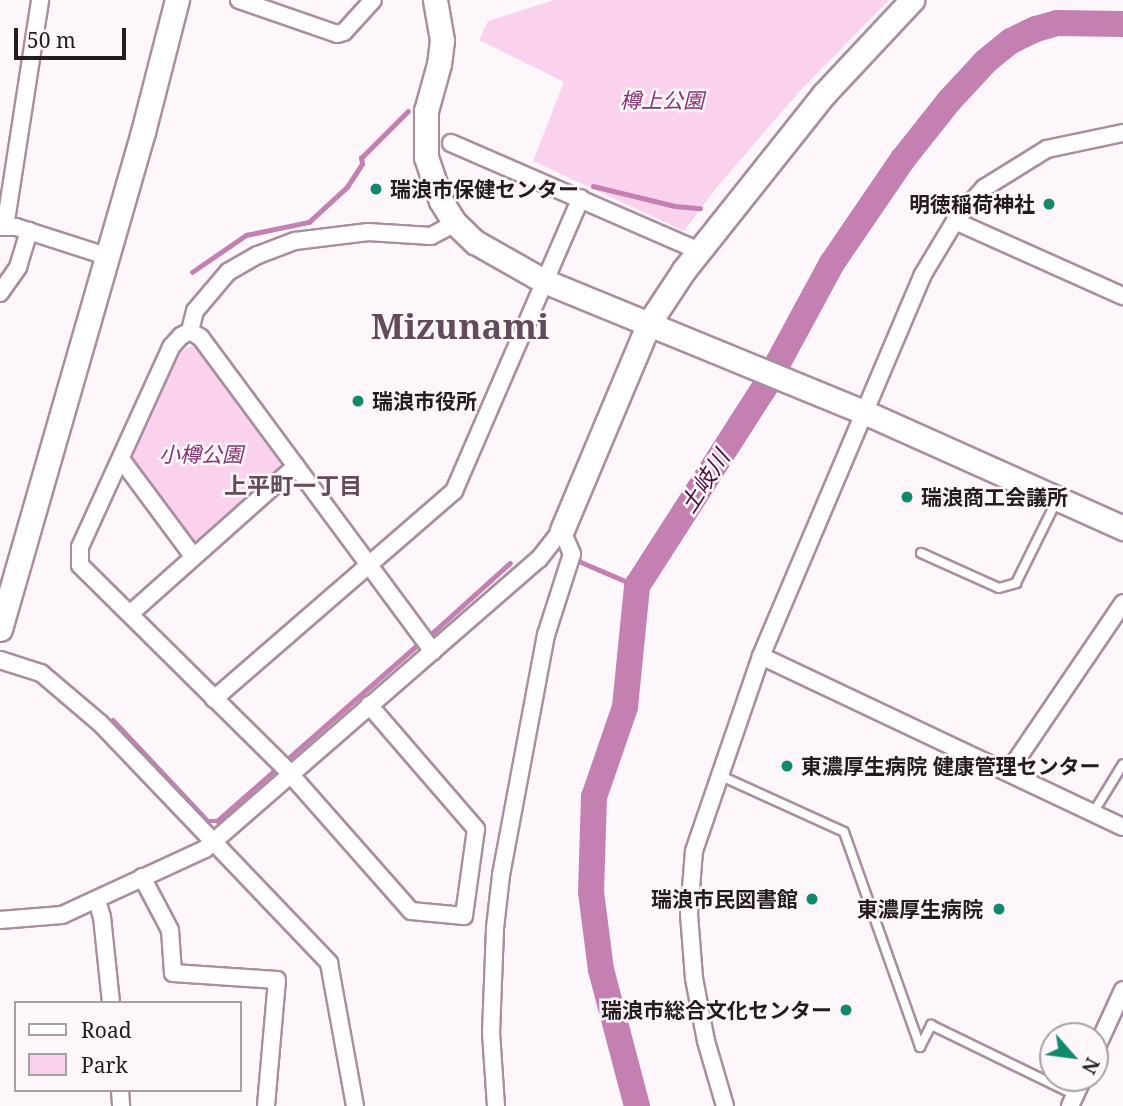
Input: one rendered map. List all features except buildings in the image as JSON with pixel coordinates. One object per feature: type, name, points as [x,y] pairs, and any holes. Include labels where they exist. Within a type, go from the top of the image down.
[{"type":"street","points":[[40,0],[2,227],[29,231],[106,256]]},
{"type":"street","points":[[0,629],[158,82],[177,0]]},
{"type":"street","points":[[239,0],[337,34],[344,32],[373,0]]},
{"type":"street","points":[[435,0],[442,40],[439,64],[426,111],[424,136],[430,175],[441,201],[455,223],[475,242],[544,281],[864,412],[1123,528]]},
{"type":"street","points":[[0,920],[49,917],[97,900],[194,855],[214,842],[284,768],[369,705],[428,643],[539,559],[562,530],[649,323],[699,251],[824,94],[912,0]]},
{"type":"street","points":[[725,1106],[706,1041],[694,978],[689,914],[694,851],[761,656],[922,276],[955,221],[984,188],[1014,166],[1047,149],[1123,133]]},
{"type":"street","points":[[451,143],[699,251]]},
{"type":"street","points":[[214,699],[454,491],[581,198]]},
{"type":"street","points":[[955,221],[1123,296]]},
{"type":"street","points":[[369,705],[476,829],[464,916],[411,911],[284,768],[80,565],[80,547],[171,347],[190,331],[195,311],[228,272],[258,255],[295,241],[368,232],[430,236],[455,223]]},
{"type":"street","points":[[0,293],[18,267],[29,231]]},
{"type":"street","points":[[190,331],[201,338],[428,643]]},
{"type":"street","points":[[121,459],[193,555]]},
{"type":"street","points":[[131,613],[296,466]]},
{"type":"street","points":[[496,1106],[491,1033],[495,928],[501,875],[546,635],[572,554],[562,530]]},
{"type":"street","points":[[1009,771],[1123,603]]},
{"type":"street","points":[[761,656],[1123,827]]},
{"type":"street","points":[[0,660],[30,667],[57,685],[100,723],[329,963],[355,1106]]},
{"type":"street","points":[[142,877],[170,930],[173,973],[277,980],[266,1106]]},
{"type":"street","points":[[97,900],[102,917],[111,1001]]},
{"type":"street","points":[[1117,1018],[1123,990]]},
{"type":"lane","points":[[920,552],[999,588],[1016,583],[1058,499]]},
{"type":"lane","points":[[1093,813],[1123,764]]},
{"type":"lane","points":[[719,775],[844,832],[920,1047],[930,1025],[1072,1100]]},
{"type":"green space","name":"樽上公園","points":[[554,0],[889,0],[798,93],[717,187],[684,231],[533,161],[564,82],[479,40],[488,21]]},
{"type":"green space","name":"小樽公園","points":[[195,345],[288,466],[194,546],[128,460],[180,351]]},
{"type":"waterway","name":"土岐川","points":[[637,1106],[601,970],[591,892],[594,797],[625,707],[637,586],[766,385],[832,263],[903,159],[949,101],[986,61],[1011,41],[1036,29],[1057,23],[1123,24]]},
{"type":"waterway","points":[[192,272],[246,235],[309,222],[347,187],[362,164],[361,158],[408,111]]},
{"type":"waterway","points":[[593,186],[675,206],[700,208]]},
{"type":"waterway","points":[[581,562],[637,586]]},
{"type":"waterway","points":[[428,637],[510,563]]},
{"type":"waterway","points":[[113,720],[208,821],[217,821],[421,642]]},
{"type":"place","name":"瑞浪市保健センター","points":[[376,189]]},
{"type":"place","name":"明徳稲荷神社","points":[[1049,204]]},
{"type":"place","name":"瑞浪市役所","points":[[358,401]]},
{"type":"place","name":"瑞浪商工会議所","points":[[907,497]]},
{"type":"place","name":"東濃厚生病院 健康管理センター","points":[[787,766]]},
{"type":"place","name":"瑞浪市民図書館","points":[[812,899]]},
{"type":"place","name":"東濃厚生病院","points":[[999,909]]},
{"type":"place","name":"瑞浪市総合文化センター","points":[[846,1010]]},
{"type":"district","name":"Mizunami","points":[[460,326]]},
{"type":"district","name":"上平町一丁目","points":[[293,485]]}]
